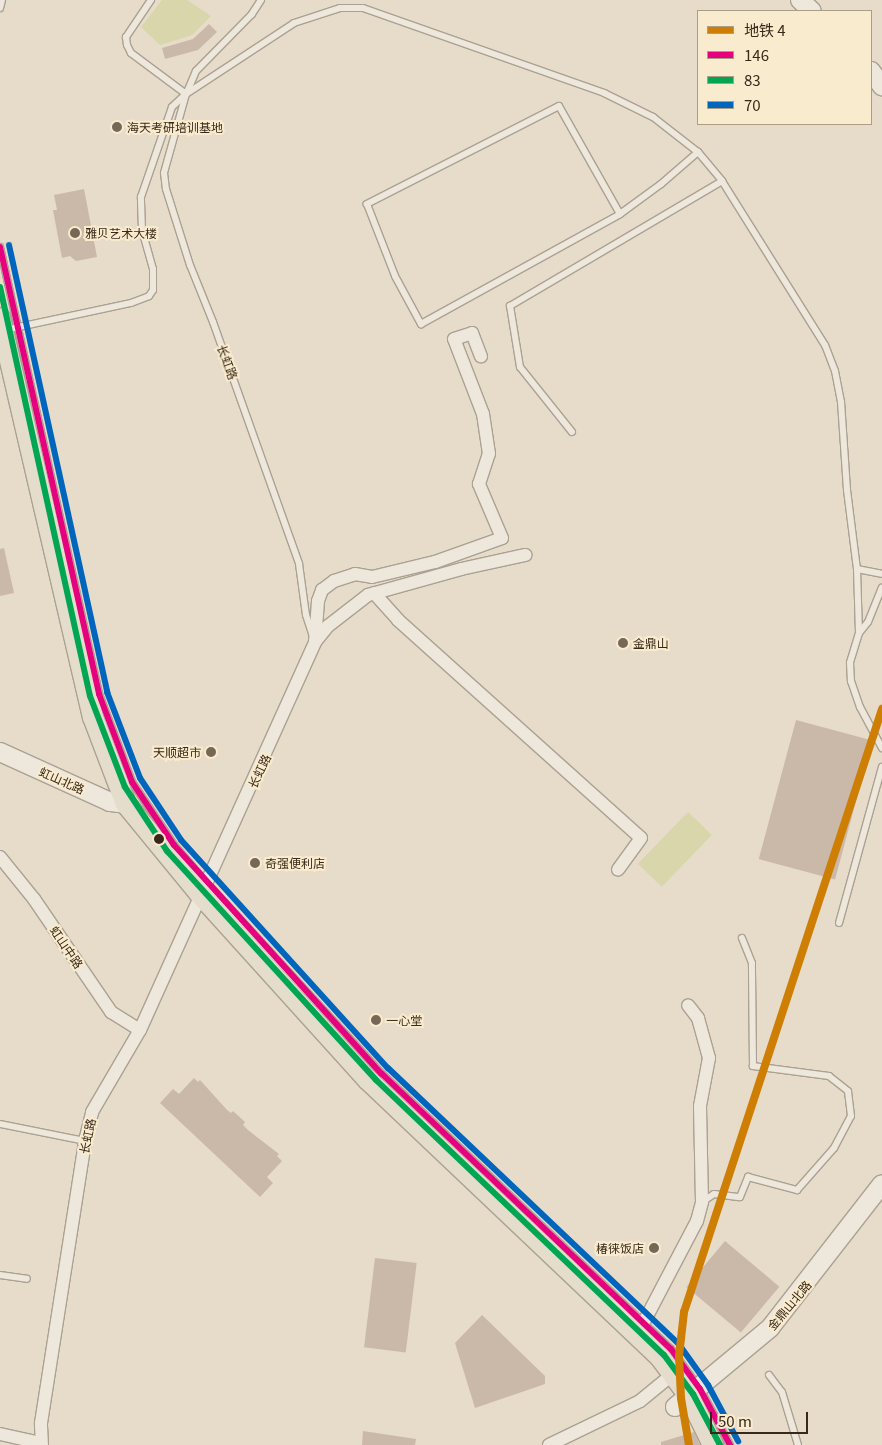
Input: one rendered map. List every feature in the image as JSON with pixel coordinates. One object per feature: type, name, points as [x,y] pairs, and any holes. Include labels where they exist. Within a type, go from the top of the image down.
[{"type":"main road","points":[[6,325],[92,717],[126,804],[202,887],[368,1080],[637,1332],[673,1374],[688,1397],[713,1445]]},
{"type":"street","points":[[800,0],[811,10]]},
{"type":"street","points":[[872,72],[882,86]]},
{"type":"street","points":[[315,642],[318,601],[322,590],[334,581],[356,574],[372,577],[426,564],[502,538],[480,484],[489,454],[483,414],[454,339],[472,333],[481,356]]},
{"type":"street","points":[[315,642],[356,601],[374,593],[460,569],[525,555]]},
{"type":"street","points":[[374,593],[398,620],[641,838],[618,870]]},
{"type":"street","name":"长虹路","points":[[41,1444],[41,1423],[85,1141],[92,1112],[140,1030],[202,887],[261,766],[315,642]]},
{"type":"street","name":"虹山北路","points":[[0,752],[110,802],[126,804]]},
{"type":"street","name":"虹山中路","points":[[0,857],[34,899],[111,1012],[140,1030]]},
{"type":"street","points":[[644,1320],[697,1222],[702,1202],[700,1106],[709,1058],[701,1025],[688,1005]]},
{"type":"street","name":"金鼎山北路","points":[[688,1397],[770,1328],[882,1184]]},
{"type":"street","points":[[549,1445],[626,1409],[673,1374]]},
{"type":"street","points":[[0,1434],[41,1444]]},
{"type":"lane","points":[[0,8],[2,0]]},
{"type":"lane","points":[[151,0],[126,37],[127,45],[131,53],[186,94]]},
{"type":"lane","points":[[186,94],[196,71],[252,14],[261,0]]},
{"type":"lane","points":[[6,325],[140,301],[149,296],[153,290],[154,269],[142,230],[141,197],[172,107],[186,94],[294,23],[340,8],[363,8],[604,93],[654,117],[698,152],[722,181],[825,345],[835,371],[857,569],[859,633],[850,663],[852,681],[860,707],[882,748]]},
{"type":"lane","name":"长虹路","points":[[186,94],[164,173],[166,189],[190,265],[214,322],[300,564],[306,615],[315,642]]},
{"type":"lane","points":[[620,214],[559,106],[367,204],[395,276],[421,324],[620,214],[661,184],[698,152]]},
{"type":"lane","points":[[572,432],[520,367],[510,306],[722,181]]},
{"type":"lane","points":[[0,246],[6,325],[81,619],[113,737],[132,782],[149,810],[202,887],[382,1074],[644,1320],[671,1349],[688,1397],[730,1445]]},
{"type":"lane","points":[[857,569],[882,574]]},
{"type":"lane","points":[[859,633],[868,622],[882,588]]},
{"type":"lane","points":[[839,923],[882,767]]},
{"type":"lane","points":[[702,1202],[714,1194],[740,1197],[748,1177],[796,1190],[834,1148],[851,1116],[848,1091],[828,1076],[753,1066],[752,963],[742,938]]},
{"type":"lane","points":[[0,1124],[85,1141]]},
{"type":"lane","points":[[0,1275],[27,1279]]},
{"type":"lane","points":[[770,1375],[782,1392],[798,1445]]},
{"type":"shaded area","points":[[162,0],[187,0],[211,16],[192,35],[160,45],[141,27]]},
{"type":"shaded area","points":[[688,812],[712,835],[662,887],[638,864]]},
{"type":"building","points":[[209,24],[217,32],[198,50],[165,59],[162,48],[193,39]]},
{"type":"building","name":"雅贝艺术大楼","points":[[84,189],[97,257],[76,261],[70,256],[62,258],[53,210],[57,210],[54,195]]},
{"type":"building","points":[[4,548],[14,593],[0,596],[0,549]]},
{"type":"building","points":[[796,720],[872,740],[835,880],[759,859]]},
{"type":"building","points":[[194,1078],[198,1082],[200,1080],[227,1110],[231,1113],[233,1111],[245,1122],[243,1125],[248,1130],[279,1154],[277,1156],[282,1161],[267,1177],[273,1183],[260,1197],[160,1103],[173,1089],[179,1094]]},
{"type":"building","points":[[725,1241],[779,1287],[741,1333],[686,1287]]},
{"type":"building","points":[[375,1258],[417,1263],[406,1352],[364,1347]]},
{"type":"building","points":[[482,1315],[545,1376],[545,1384],[475,1408],[455,1343]]},
{"type":"building","points":[[363,1431],[416,1439],[415,1445],[362,1445]]},
{"type":"building","points":[[694,1432],[700,1445],[661,1445],[661,1442]]},
{"type":"metro line","name":"4","points":[[689,1445],[681,1398],[679,1356],[684,1312],[882,709]]},
{"type":"transit line","name":"70","points":[[9,245],[107,692],[140,778],[181,840],[388,1068],[678,1343],[708,1385],[738,1441]]},
{"type":"transit line","name":"146","points":[[0,247],[99,694],[132,782],[174,845],[382,1074],[671,1349],[700,1389],[730,1445]]},
{"type":"transit line","name":"83","points":[[0,287],[90,696],[125,787],[167,851],[376,1080],[664,1355],[693,1394],[720,1445]]},
{"type":"place","name":"海天考研培训基地","points":[[117,127]]},
{"type":"place","name":"雅贝艺术大楼","points":[[75,233]]},
{"type":"place","name":"金鼎山","points":[[623,643]]},
{"type":"place","name":"天顺超市","points":[[211,752]]},
{"type":"place","name":"奇强便利店","points":[[255,863]]},
{"type":"place","name":"一心堂","points":[[376,1020]]},
{"type":"place","name":"椿徕饭店","points":[[654,1248]]}]
